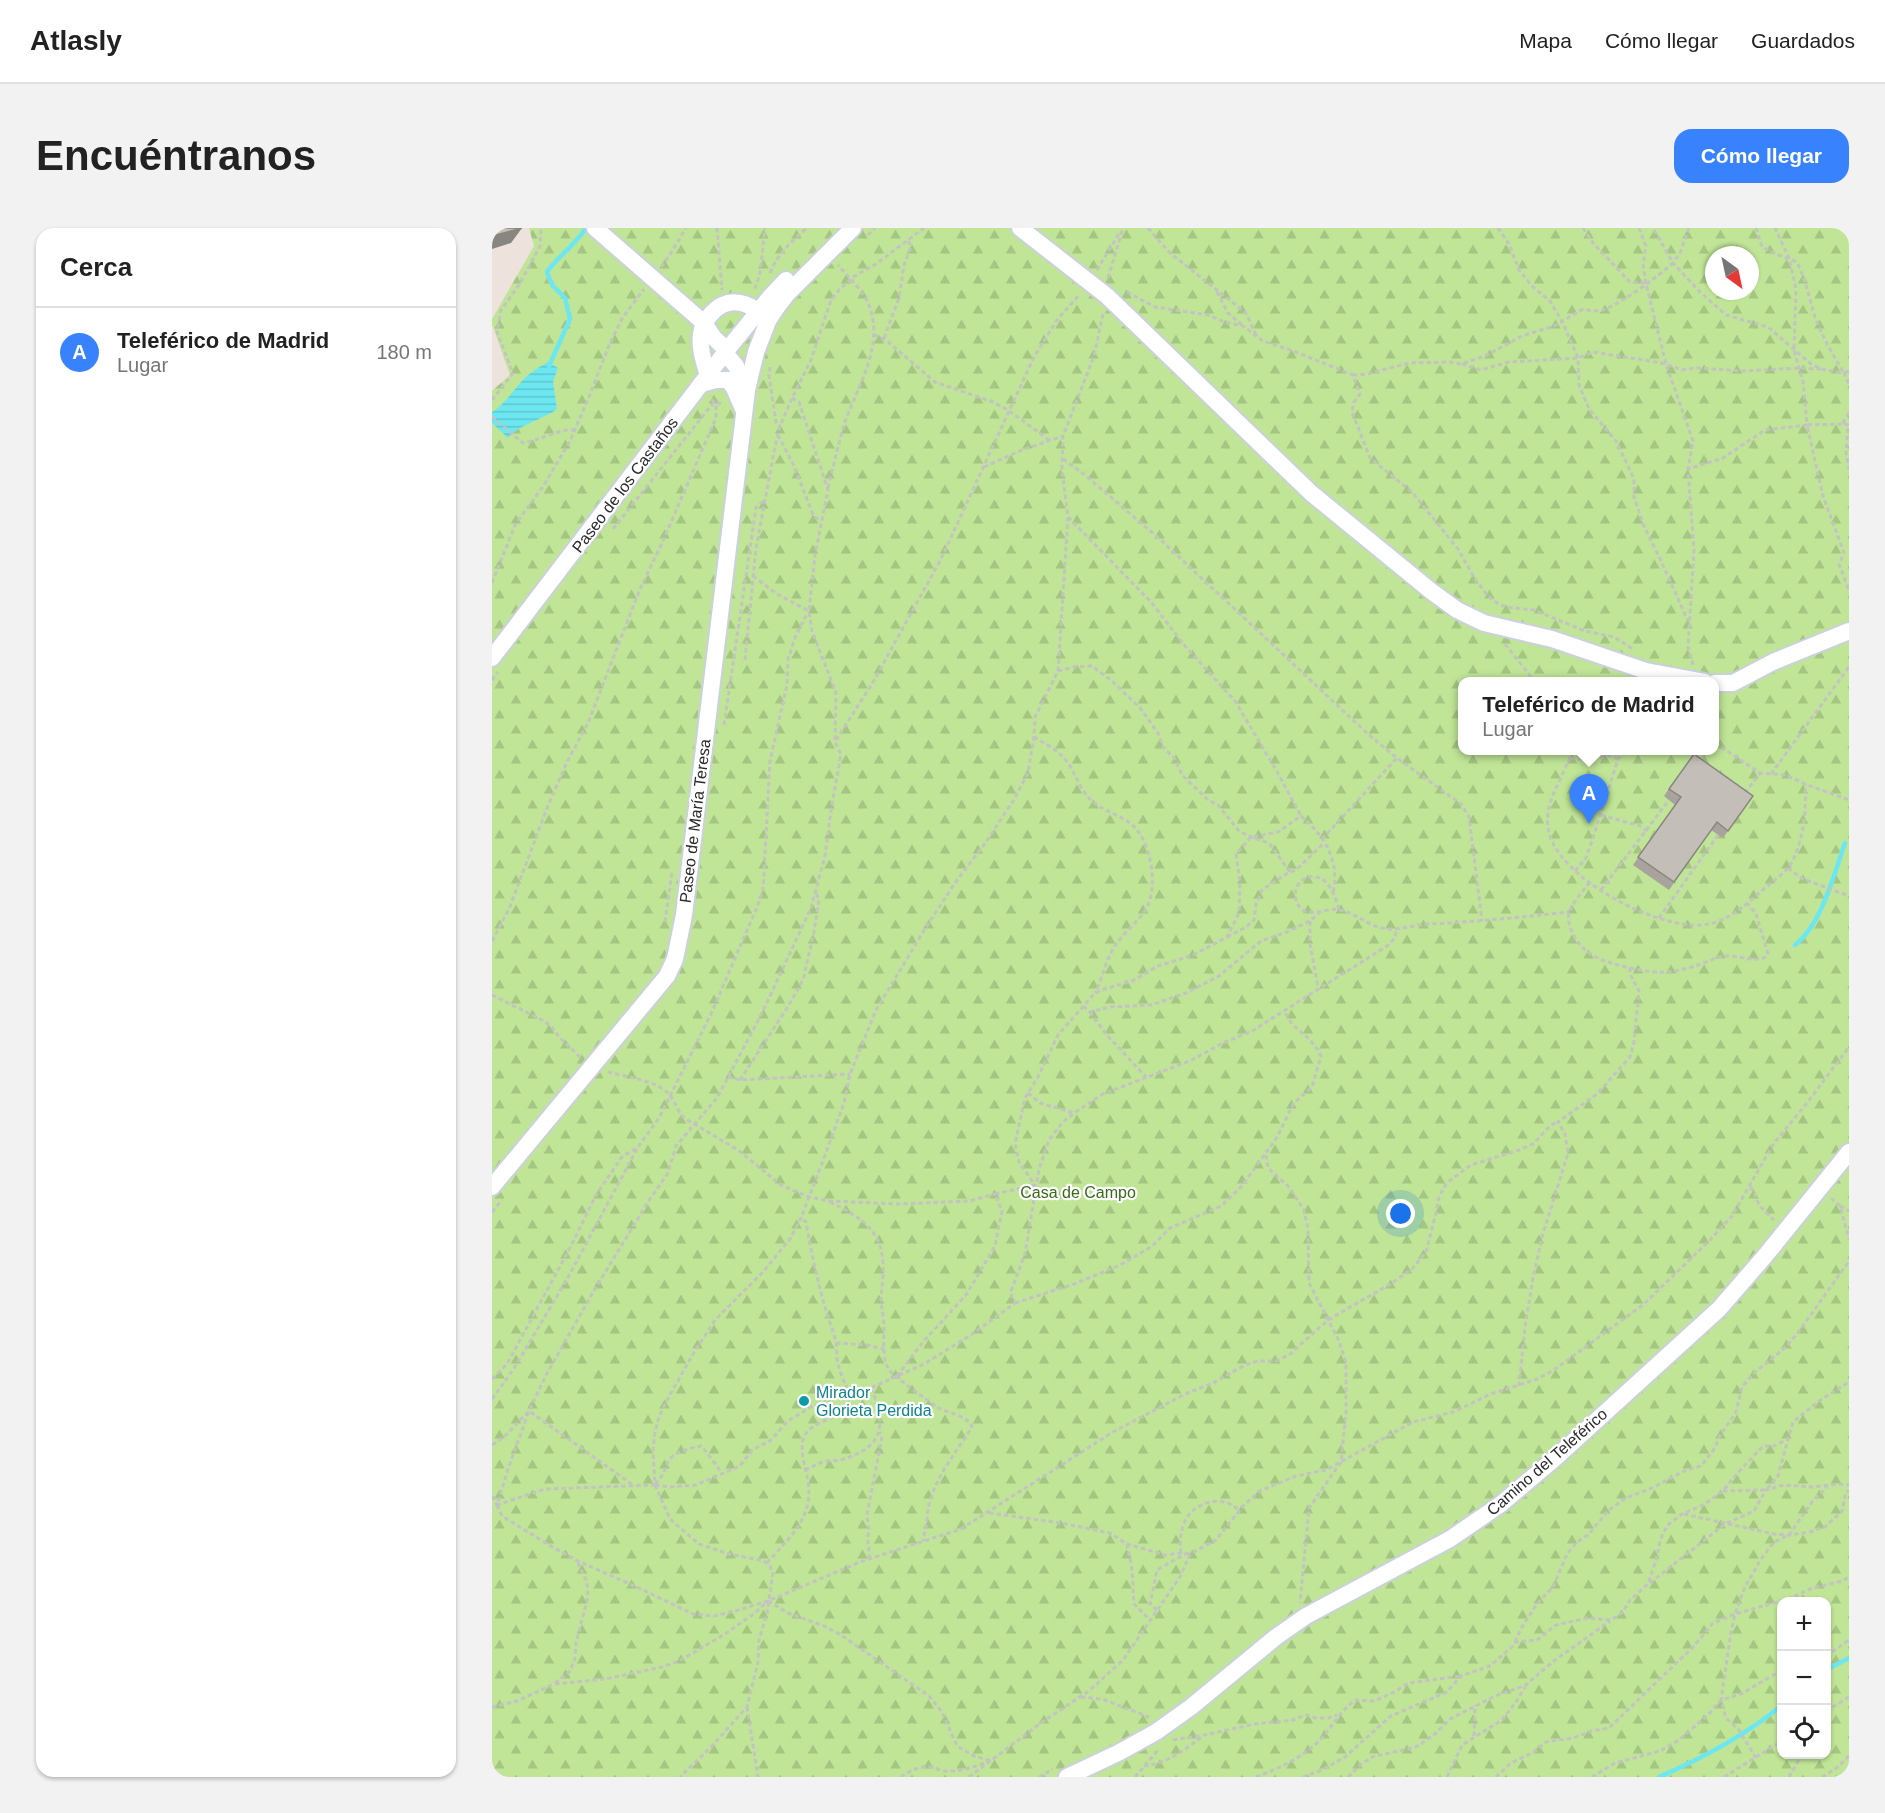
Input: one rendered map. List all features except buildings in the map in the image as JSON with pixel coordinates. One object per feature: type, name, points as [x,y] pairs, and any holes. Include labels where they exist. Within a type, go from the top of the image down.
[{"type":"street","points":[[759,312],[787,294],[853,228]]},
{"type":"street","points":[[759,312],[770,297],[825,246],[853,228]]},
{"type":"street","points":[[1020,228],[1107,296],[1311,493],[1457,610],[1476,620],[1552,639],[1646,671],[1702,675]]},
{"type":"street","points":[[601,234],[704,324],[736,366],[747,390]]},
{"type":"street","points":[[744,412],[728,380],[703,383],[700,342],[704,324],[723,304],[738,302],[759,312]]},
{"type":"street","name":"Paseo de María Teresa","points":[[499,1192],[594,1064],[667,976],[675,959],[685,903],[747,390],[759,344],[759,312]]},
{"type":"street","name":"Paseo de los Castaños","points":[[492,658],[759,312]]},
{"type":"street","points":[[1719,680],[1733,684],[1773,662],[1849,632]]},
{"type":"street","name":"Camino del Teleférico","points":[[1064,1771],[1118,1754],[1155,1732],[1191,1707],[1276,1637],[1306,1616],[1450,1539],[1517,1492],[1719,1308],[1766,1256],[1849,1152]]},
{"type":"path","points":[[492,400],[513,373],[497,332],[501,310],[519,285],[540,246],[541,228]]},
{"type":"path","points":[[492,583],[516,525],[544,485],[574,430],[623,317],[671,253],[686,228]]},
{"type":"path","points":[[717,228],[723,304]]},
{"type":"path","points":[[759,312],[765,228]]},
{"type":"path","points":[[770,297],[766,292],[773,264],[784,248],[807,228]]},
{"type":"path","points":[[745,660],[756,548],[780,426],[811,360],[831,300],[850,279],[876,264],[924,228]]},
{"type":"path","points":[[835,742],[872,684],[941,559],[1034,357],[1058,320],[1090,281],[1123,228]]},
{"type":"path","points":[[758,1777],[747,1707],[758,1662],[758,1646],[773,1573],[764,1561],[729,1554],[699,1544],[670,1518],[655,1485],[653,1451],[655,1432],[659,1417],[684,1369],[715,1320],[763,1272],[789,1239],[801,1218],[844,1103],[850,1074],[876,1010],[928,924],[996,827],[1028,773],[1035,717],[1058,671],[1068,517],[1062,470],[1063,436],[1094,356],[1107,296],[1109,272],[1123,228]]},
{"type":"path","points":[[1148,228],[1170,253],[1246,314],[1257,336]]},
{"type":"path","points":[[1498,228],[1509,244],[1519,270],[1533,287],[1550,301],[1562,321],[1578,358],[1579,385],[1589,409],[1616,441],[1634,479],[1634,497],[1642,524],[1690,624]]},
{"type":"path","points":[[1583,228],[1593,243],[1630,282],[1646,284]]},
{"type":"path","points":[[1640,228],[1647,246],[1643,264],[1646,284],[1666,364],[1693,441],[1688,469],[1694,551],[1688,647],[1702,675]]},
{"type":"path","points":[[1653,228],[1673,263],[1726,315],[1768,327],[1811,364],[1821,369]]},
{"type":"path","points":[[1461,364],[1485,356],[1522,336],[1562,321],[1583,309],[1593,312],[1606,309],[1646,284],[1673,263],[1680,253],[1689,228]]},
{"type":"path","points":[[1756,228],[1762,247],[1797,262],[1829,349],[1849,384]]},
{"type":"path","points":[[1775,228],[1789,258],[1796,289],[1794,350],[1803,382],[1807,425],[1823,496],[1844,553],[1839,564],[1849,590]]},
{"type":"path","points":[[884,339],[898,298],[904,265],[911,247],[908,240]]},
{"type":"path","points":[[497,1505],[529,1411],[546,1375],[595,1289],[668,1173],[676,1146],[717,1098],[812,909],[825,856],[841,754],[835,742],[836,693],[812,631],[809,611],[820,520],[844,425],[873,352],[874,335],[871,311],[868,302],[850,279]]},
{"type":"path","points":[[1214,288],[1228,313],[1257,336],[1278,347],[1353,375],[1367,374],[1409,363],[1450,362],[1481,370],[1509,362],[1578,358],[1593,352],[1666,364],[1682,370],[1695,368],[1743,371],[1799,368],[1849,371]]},
{"type":"path","points":[[1124,292],[1155,307],[1208,315],[1224,322],[1243,326]]},
{"type":"path","points":[[874,335],[884,339],[935,382],[974,394],[1008,410],[1049,440]]},
{"type":"path","points":[[759,344],[769,357],[776,422],[780,426]]},
{"type":"path","points":[[1353,375],[1360,394],[1354,402],[1352,412],[1370,458],[1412,492],[1458,549],[1487,595],[1506,607],[1534,610],[1585,631],[1614,637],[1640,652]]},
{"type":"path","points":[[492,940],[509,909],[549,803],[588,723],[640,589],[716,418],[717,411],[714,402],[703,383]]},
{"type":"path","points":[[792,398],[799,402],[828,490]]},
{"type":"path","points":[[714,402],[728,406]]},
{"type":"path","points":[[1842,424],[1849,413]]},
{"type":"path","points":[[492,417],[523,443],[568,429],[574,430]]},
{"type":"path","points":[[1688,469],[1723,458],[1766,430],[1842,424],[1848,425],[1846,454],[1849,469]]},
{"type":"path","points":[[778,435],[814,517],[820,520]]},
{"type":"path","points":[[984,467],[1063,436]]},
{"type":"path","points":[[1063,459],[1162,541],[1369,735],[1461,804],[1469,817],[1482,921]]},
{"type":"path","points":[[724,730],[756,507],[765,501]]},
{"type":"path","points":[[1068,517],[1150,602],[1185,646],[1235,701],[1301,816],[1311,825],[1329,849],[1333,859],[1335,885],[1333,893]]},
{"type":"path","points":[[753,576],[777,594],[809,611]]},
{"type":"path","points":[[492,1399],[513,1370],[560,1291],[638,1147],[658,1118],[711,1014],[763,891],[770,761],[787,685],[788,659],[796,635],[809,611]]},
{"type":"path","points":[[1499,627],[1498,635],[1532,677]]},
{"type":"path","points":[[1684,664],[1702,675]]},
{"type":"path","points":[[1058,671],[1092,666],[1112,681],[1140,708],[1158,733],[1163,747],[1175,759],[1182,775],[1208,800],[1218,805],[1239,831],[1269,843],[1290,872]]},
{"type":"path","points":[[1771,774],[1849,668]]},
{"type":"path","points":[[1034,737],[1066,760],[1087,796],[1099,808],[1129,822],[1136,828],[1148,852],[1152,879],[1146,910],[1117,942],[1110,953],[1094,994],[1058,1035],[1025,1098],[1014,1144],[1019,1162],[1035,1185]]},
{"type":"path","points":[[1719,746],[1760,773],[1786,776],[1849,800]]},
{"type":"path","points":[[1571,755],[1549,807],[1547,820],[1549,832],[1559,852],[1575,871],[1601,890],[1632,907],[1672,923],[1701,925],[1723,920],[1748,904],[1788,868],[1796,852],[1801,832],[1806,803],[1805,784]]},
{"type":"path","points":[[1570,758],[1600,758],[1607,755],[1618,759]]},
{"type":"path","points":[[1575,871],[1586,858],[1618,759],[1623,755]]},
{"type":"path","points":[[1695,767],[1703,755]]},
{"type":"path","points":[[1094,994],[1132,981],[1158,966],[1192,955],[1246,927],[1254,920],[1256,904],[1262,890],[1297,869],[1397,758]]},
{"type":"path","points":[[1741,799],[1760,773]]},
{"type":"path","points":[[1601,890],[1669,800]]},
{"type":"path","points":[[1600,815],[1640,826],[1647,831]]},
{"type":"path","points":[[1227,937],[1239,913],[1240,883],[1236,854],[1251,837],[1278,832],[1301,816]]},
{"type":"path","points":[[1659,918],[1719,835]]},
{"type":"path","points":[[1788,868],[1801,878],[1816,885],[1849,896]]},
{"type":"path","points":[[664,930],[672,871]]},
{"type":"path","points":[[1339,909],[1326,882],[1316,877],[1305,878],[1297,887],[1295,898],[1301,908],[1312,913],[1339,909],[1384,928],[1396,929],[1417,925],[1569,912]]},
{"type":"path","points":[[1590,882],[1569,912],[1568,921],[1579,944],[1584,950],[1604,961],[1654,973],[1672,973],[1721,957],[1736,956],[1754,960],[1766,957],[1768,954],[1756,914],[1748,904]]},
{"type":"path","points":[[740,1080],[803,980],[816,920],[819,899],[816,893]]},
{"type":"path","points":[[1090,1012],[1110,1007],[1150,1005],[1186,993],[1219,976],[1262,941],[1310,921],[1320,913]]},
{"type":"path","points":[[1310,921],[1310,944],[1319,988]]},
{"type":"path","points":[[1015,1303],[1011,1291],[1025,1254],[1035,1185],[1043,1154],[1049,1140],[1063,1122],[1103,1094],[1192,1060],[1252,1031],[1387,945],[1394,940],[1396,929]]},
{"type":"path","points":[[492,1496],[502,1516],[578,1561],[693,1614],[714,1616],[768,1601],[869,1559],[962,1529],[1113,1432],[1185,1394],[1214,1383],[1245,1365],[1258,1361],[1276,1361],[1289,1355],[1328,1320],[1392,1283],[1413,1268],[1426,1252],[1436,1217],[1438,1197],[1446,1184],[1471,1165],[1533,1144],[1551,1125],[1597,1094],[1626,1062],[1633,1050],[1640,991],[1630,974],[1630,968]]},
{"type":"path","points":[[492,995],[540,1019],[585,1060],[607,1071],[649,1083],[669,1094],[684,1118],[738,1150],[781,1185],[809,1197],[829,1201],[899,1204],[946,1203],[970,1201],[1035,1185]]},
{"type":"path","points":[[1083,1006],[1146,1077]]},
{"type":"path","points":[[492,1506],[545,1489],[655,1485],[685,1487],[707,1481],[740,1466],[752,1450],[770,1441],[788,1420],[809,1408],[835,1398],[848,1398],[896,1378],[971,1335],[1015,1303],[1074,1284],[1120,1265],[1150,1247],[1170,1228],[1221,1206],[1241,1187],[1266,1155],[1294,1103],[1312,1087],[1321,1056],[1283,1011]]},
{"type":"path","points":[[1157,1610],[1150,1604],[1157,1570],[1216,1540],[1239,1511],[1260,1491],[1296,1476],[1326,1470],[1380,1438],[1413,1422],[1453,1412],[1491,1394],[1537,1379],[1554,1370],[1644,1304],[1732,1216],[1774,1143],[1849,1047]]},
{"type":"path","points":[[728,1077],[740,1080],[850,1074]]},
{"type":"path","points":[[1028,1093],[1040,1103],[1074,1113]]},
{"type":"path","points":[[1519,1386],[1533,1278],[1542,1236],[1568,1153],[1565,1134],[1558,1122]]},
{"type":"path","points":[[492,1379],[507,1364],[596,1195],[622,1157],[638,1147]]},
{"type":"path","points":[[1266,1155],[1268,1168],[1289,1187],[1304,1210],[1308,1229],[1309,1283],[1339,1341],[1346,1363],[1346,1413],[1341,1462],[1309,1508],[1300,1606],[1309,1601]]},
{"type":"path","points":[[1750,1187],[1754,1189],[1762,1208],[1777,1223]]},
{"type":"path","points":[[1819,1188],[1849,1211]]},
{"type":"path","points":[[492,1212],[499,1192]]},
{"type":"path","points":[[896,1378],[922,1342],[966,1295],[995,1246],[1002,1211],[995,1194]]},
{"type":"path","points":[[829,1201],[866,1223],[874,1232],[882,1252],[881,1302],[884,1318],[884,1349],[890,1372],[934,1406],[969,1420],[972,1426],[939,1475],[930,1502],[924,1541]]},
{"type":"path","points":[[1840,1206],[1849,1239]]},
{"type":"path","points":[[767,1563],[795,1532],[807,1510],[808,1491],[803,1440],[807,1432],[817,1424],[840,1414],[846,1407],[848,1398],[838,1364],[836,1343],[813,1262],[806,1222],[801,1218]]},
{"type":"path","points":[[1513,1646],[1521,1627],[1552,1587],[1567,1554],[1608,1511],[1624,1499],[1654,1487],[1686,1470],[1701,1466],[1715,1448],[1719,1437],[1736,1412],[1742,1387],[1753,1374],[1786,1347],[1849,1261]]},
{"type":"path","points":[[836,1343],[884,1349]]},
{"type":"path","points":[[1447,1777],[1462,1745],[1502,1720],[1526,1685],[1551,1663],[1622,1613],[1630,1600],[1648,1584],[1725,1524],[1754,1511],[1766,1490],[1778,1476],[1793,1422],[1819,1401],[1849,1382]]},
{"type":"path","points":[[805,1470],[816,1464],[838,1461],[860,1453],[876,1439],[881,1417],[871,1388]]},
{"type":"path","points":[[492,1445],[505,1436],[529,1411]]},
{"type":"path","points":[[529,1411],[635,1486]]},
{"type":"path","points":[[869,1559],[867,1515],[882,1437],[879,1430]]},
{"type":"path","points":[[1648,1584],[1663,1533],[1669,1524],[1723,1491],[1763,1446],[1774,1446],[1788,1439]]},
{"type":"path","points":[[655,1485],[663,1477],[673,1456],[701,1446],[722,1474]]},
{"type":"path","points":[[1723,1491],[1766,1490],[1784,1485],[1812,1487],[1849,1485]]},
{"type":"path","points":[[1756,1758],[1738,1729],[1725,1718],[1721,1701],[1735,1614],[1744,1588],[1761,1559],[1774,1542],[1789,1535],[1812,1502],[1827,1487]]},
{"type":"path","points":[[1682,1514],[1774,1534],[1789,1535],[1810,1532],[1827,1526],[1842,1511],[1846,1492],[1849,1491]]},
{"type":"path","points":[[1181,1553],[1179,1542],[1183,1525],[1190,1514],[1203,1504],[1217,1500],[1234,1506],[1239,1511]]},
{"type":"path","points":[[988,1512],[1110,1533],[1127,1544],[1165,1554],[1189,1554]]},
{"type":"path","points":[[1127,1544],[1132,1569],[1134,1604],[1150,1620]]},
{"type":"path","points":[[969,1777],[1041,1723],[1081,1697],[1123,1660],[1180,1577],[1189,1554]]},
{"type":"path","points":[[492,1707],[517,1701],[554,1684],[570,1671],[588,1597],[587,1582],[578,1561]]},
{"type":"path","points":[[1496,1777],[1511,1763],[1534,1752],[1546,1742],[1573,1738],[1609,1728],[1694,1647],[1713,1623],[1735,1614],[1778,1602],[1812,1588],[1842,1581],[1849,1576]]},
{"type":"path","points":[[554,1684],[588,1682],[631,1675],[679,1661],[724,1634],[755,1613],[768,1601]]},
{"type":"path","points":[[768,1601],[788,1613],[841,1635],[929,1696],[942,1712],[957,1746],[974,1756],[991,1761]]},
{"type":"path","points":[[1257,1777],[1296,1759],[1318,1741],[1339,1715],[1355,1700],[1374,1701],[1410,1683],[1461,1676],[1490,1666],[1516,1642],[1537,1640],[1556,1624],[1587,1618],[1611,1620]]},
{"type":"path","points":[[1831,1653],[1849,1640]]},
{"type":"path","points":[[1592,1777],[1615,1763],[1660,1751],[1679,1740],[1721,1701],[1741,1694],[1777,1673]]},
{"type":"path","points":[[1303,1777],[1322,1770],[1345,1757],[1391,1716],[1447,1692],[1461,1676]]},
{"type":"path","points":[[1348,1777],[1372,1757],[1416,1747],[1434,1735],[1450,1719],[1475,1705],[1526,1685]]},
{"type":"path","points":[[1081,1697],[1102,1699],[1150,1718],[1155,1732],[1155,1755],[1135,1777]]},
{"type":"path","points":[[1831,1708],[1849,1697]]},
{"type":"path","points":[[1474,1736],[1475,1705]]},
{"type":"path","points":[[680,1777],[747,1707]]},
{"type":"path","points":[[1155,1732],[1204,1735],[1256,1724],[1293,1720],[1306,1715],[1316,1718],[1339,1715]]},
{"type":"path","points":[[1144,1766],[1153,1765],[1185,1751],[1204,1735]]},
{"type":"path","points":[[1724,1777],[1777,1744]]},
{"type":"path","points":[[1822,1777],[1838,1767],[1849,1756]]},
{"type":"path","points":[[1789,1777],[1800,1759]]},
{"type":"path","points":[[900,1777],[919,1768],[929,1767],[945,1771],[967,1769],[991,1761]]},
{"type":"path","points":[[1039,1777],[1064,1771]]},
{"type":"green space","name":"Casa de Campo","points":[[529,228],[1849,228],[1849,1777],[492,1777],[492,391],[510,375],[492,319],[534,246]]},
{"type":"water","points":[[548,362],[558,368],[553,382],[557,409],[518,429],[508,438],[492,423],[492,412],[527,376]]},
{"type":"waterway","points":[[549,366],[570,319],[565,298],[552,285],[547,272],[586,228]]},
{"type":"waterway","points":[[1795,945],[1813,925],[1820,912],[1845,843]]},
{"type":"waterway","points":[[1831,1667],[1849,1658]]},
{"type":"waterway","points":[[1659,1777],[1723,1746],[1777,1709]]},
{"type":"place","name":"Teleférico de Madrid","points":[[1589,824]]},
{"type":"place","name":"Mirador Glorieta Perdida","points":[[804,1401]]}]
